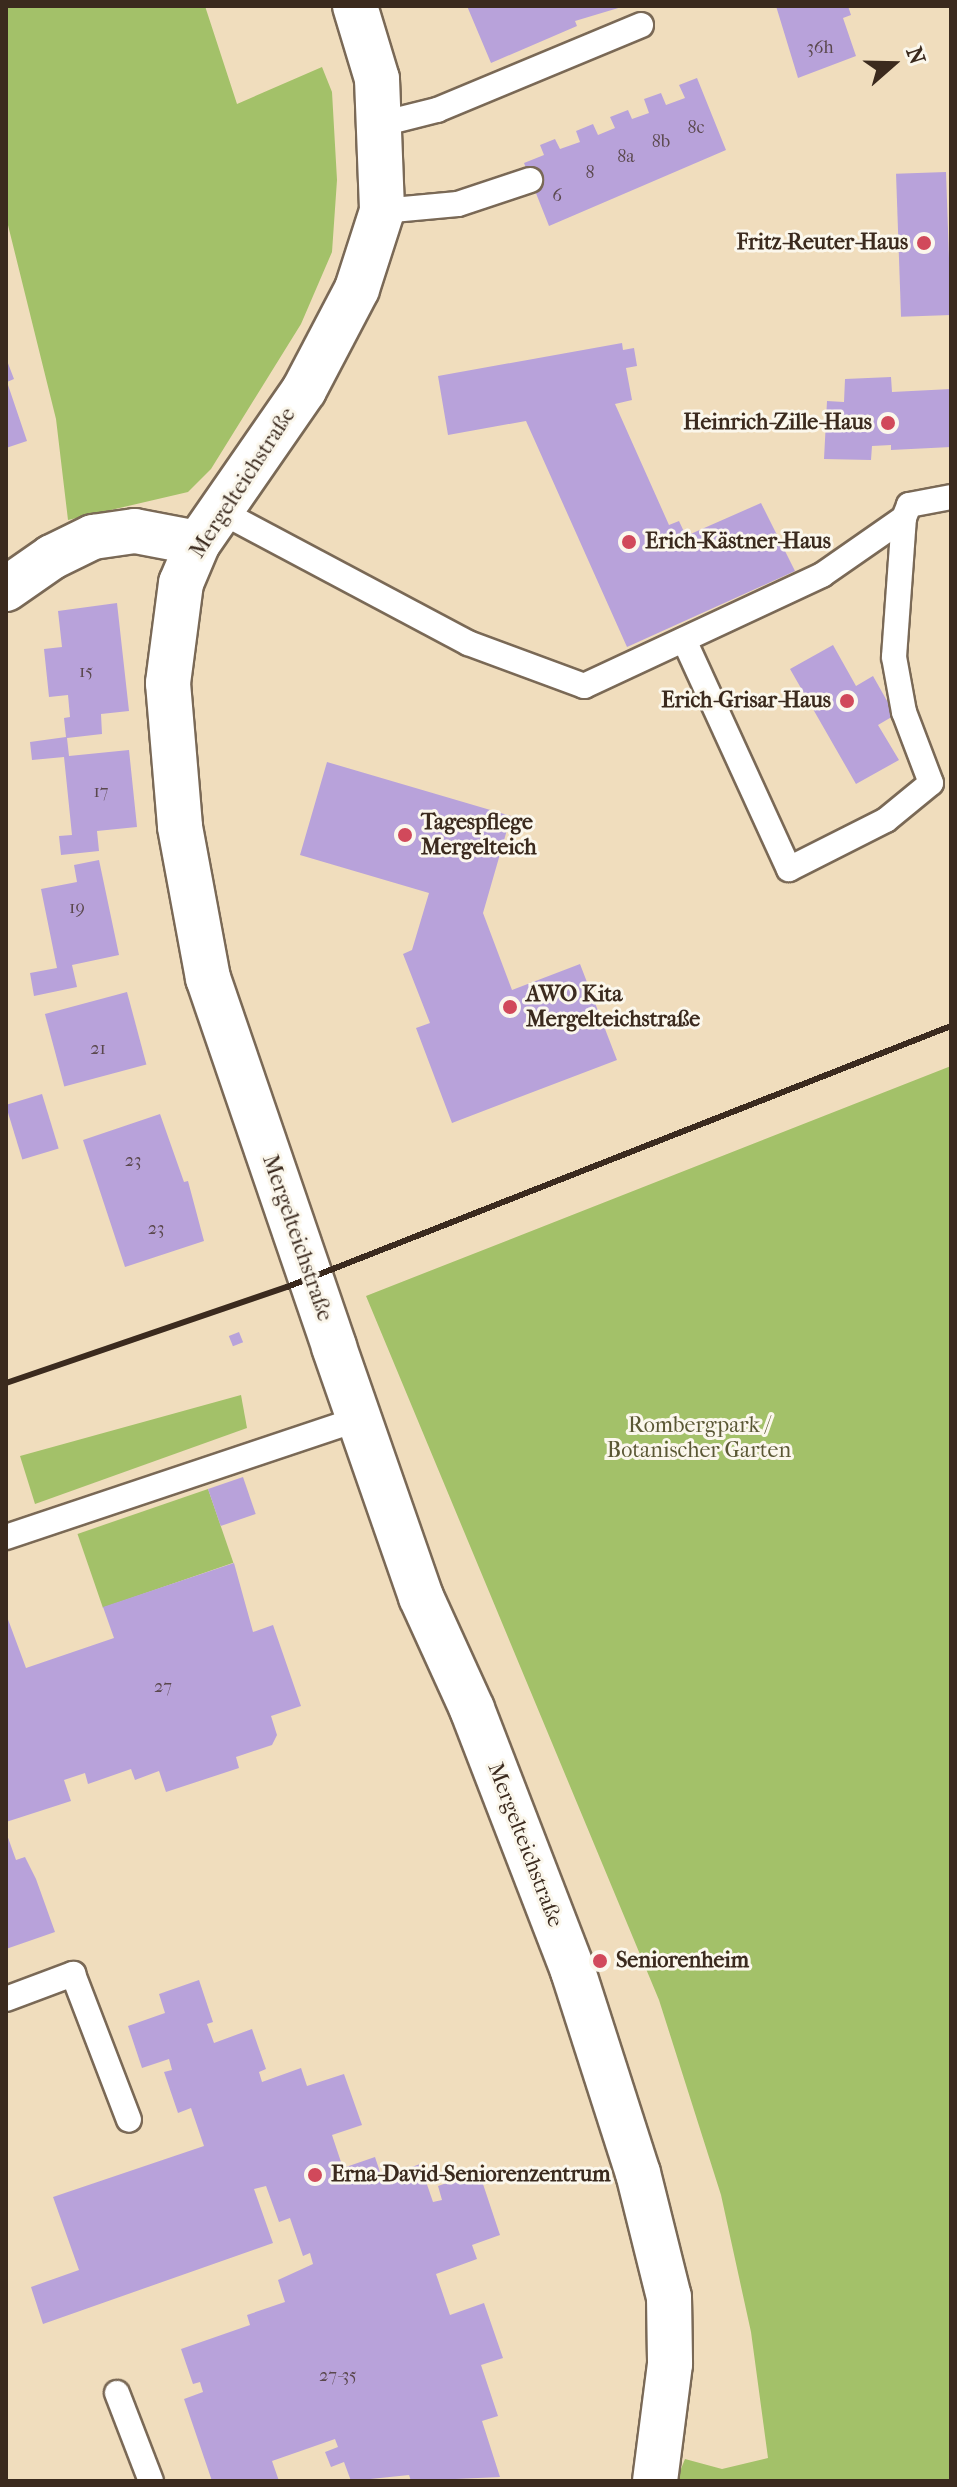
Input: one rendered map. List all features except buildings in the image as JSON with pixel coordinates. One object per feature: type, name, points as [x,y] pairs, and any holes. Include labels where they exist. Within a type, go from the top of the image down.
[{"type":"street","name":"Mergelteichstraße","points":[[355,6],[377,79],[382,211],[357,289],[304,390],[209,527],[181,583],[168,683],[180,827],[208,978],[421,1597],[472,1709],[573,1971],[638,2173],[669,2297],[670,2364],[655,2481]]},
{"type":"street","points":[[6,589],[52,557],[93,537],[209,527]]},
{"type":"lane","points":[[381,124],[437,110],[641,25]]},
{"type":"lane","points":[[382,211],[458,204],[530,180]]},
{"type":"lane","points":[[684,640],[789,869],[886,820],[931,783],[904,712],[894,657],[904,518],[909,505],[951,497]]},
{"type":"lane","points":[[209,527],[468,643],[584,686],[822,575],[904,518]]},
{"type":"lane","points":[[6,1537],[359,1419]]},
{"type":"lane","points":[[6,1999],[73,1974],[129,2120]]},
{"type":"lane","points":[[117,2393],[151,2481]]},
{"type":"green space","points":[[6,6],[205,6],[237,104],[322,67],[332,92],[337,180],[332,252],[301,324],[211,469],[188,492],[68,520],[56,419],[6,217]]},
{"type":"green space","name":"Rombergpark / Botanischer Garten","points":[[951,1066],[951,2481],[676,2481],[685,2459],[722,2469],[768,2458],[751,2332],[721,2195],[659,2000],[366,1296]]},
{"type":"green space","points":[[241,1395],[247,1428],[35,1504],[20,1456]]},
{"type":"green space","points":[[208,1489],[233,1563],[103,1608],[78,1534]]},
{"type":"railway","points":[[6,1383],[287,1287],[951,1026]]},
{"type":"place","name":"Fritz-Reuter-Haus","points":[[924,243]]},
{"type":"place","name":"Heinrich-Zille-Haus","points":[[888,423]]},
{"type":"place","name":"Erich-Kästner-Haus","points":[[629,542]]},
{"type":"place","name":"Erich-Grisar-Haus","points":[[847,701]]},
{"type":"place","name":"Tagespflege Mergelteich","points":[[405,835]]},
{"type":"place","name":"AWO Kita Mergelteichstraße","points":[[510,1007]]},
{"type":"place","name":"Seniorenheim","points":[[600,1961]]},
{"type":"place","name":"Erna-David-Seniorenzentrum","points":[[315,2175]]}]
